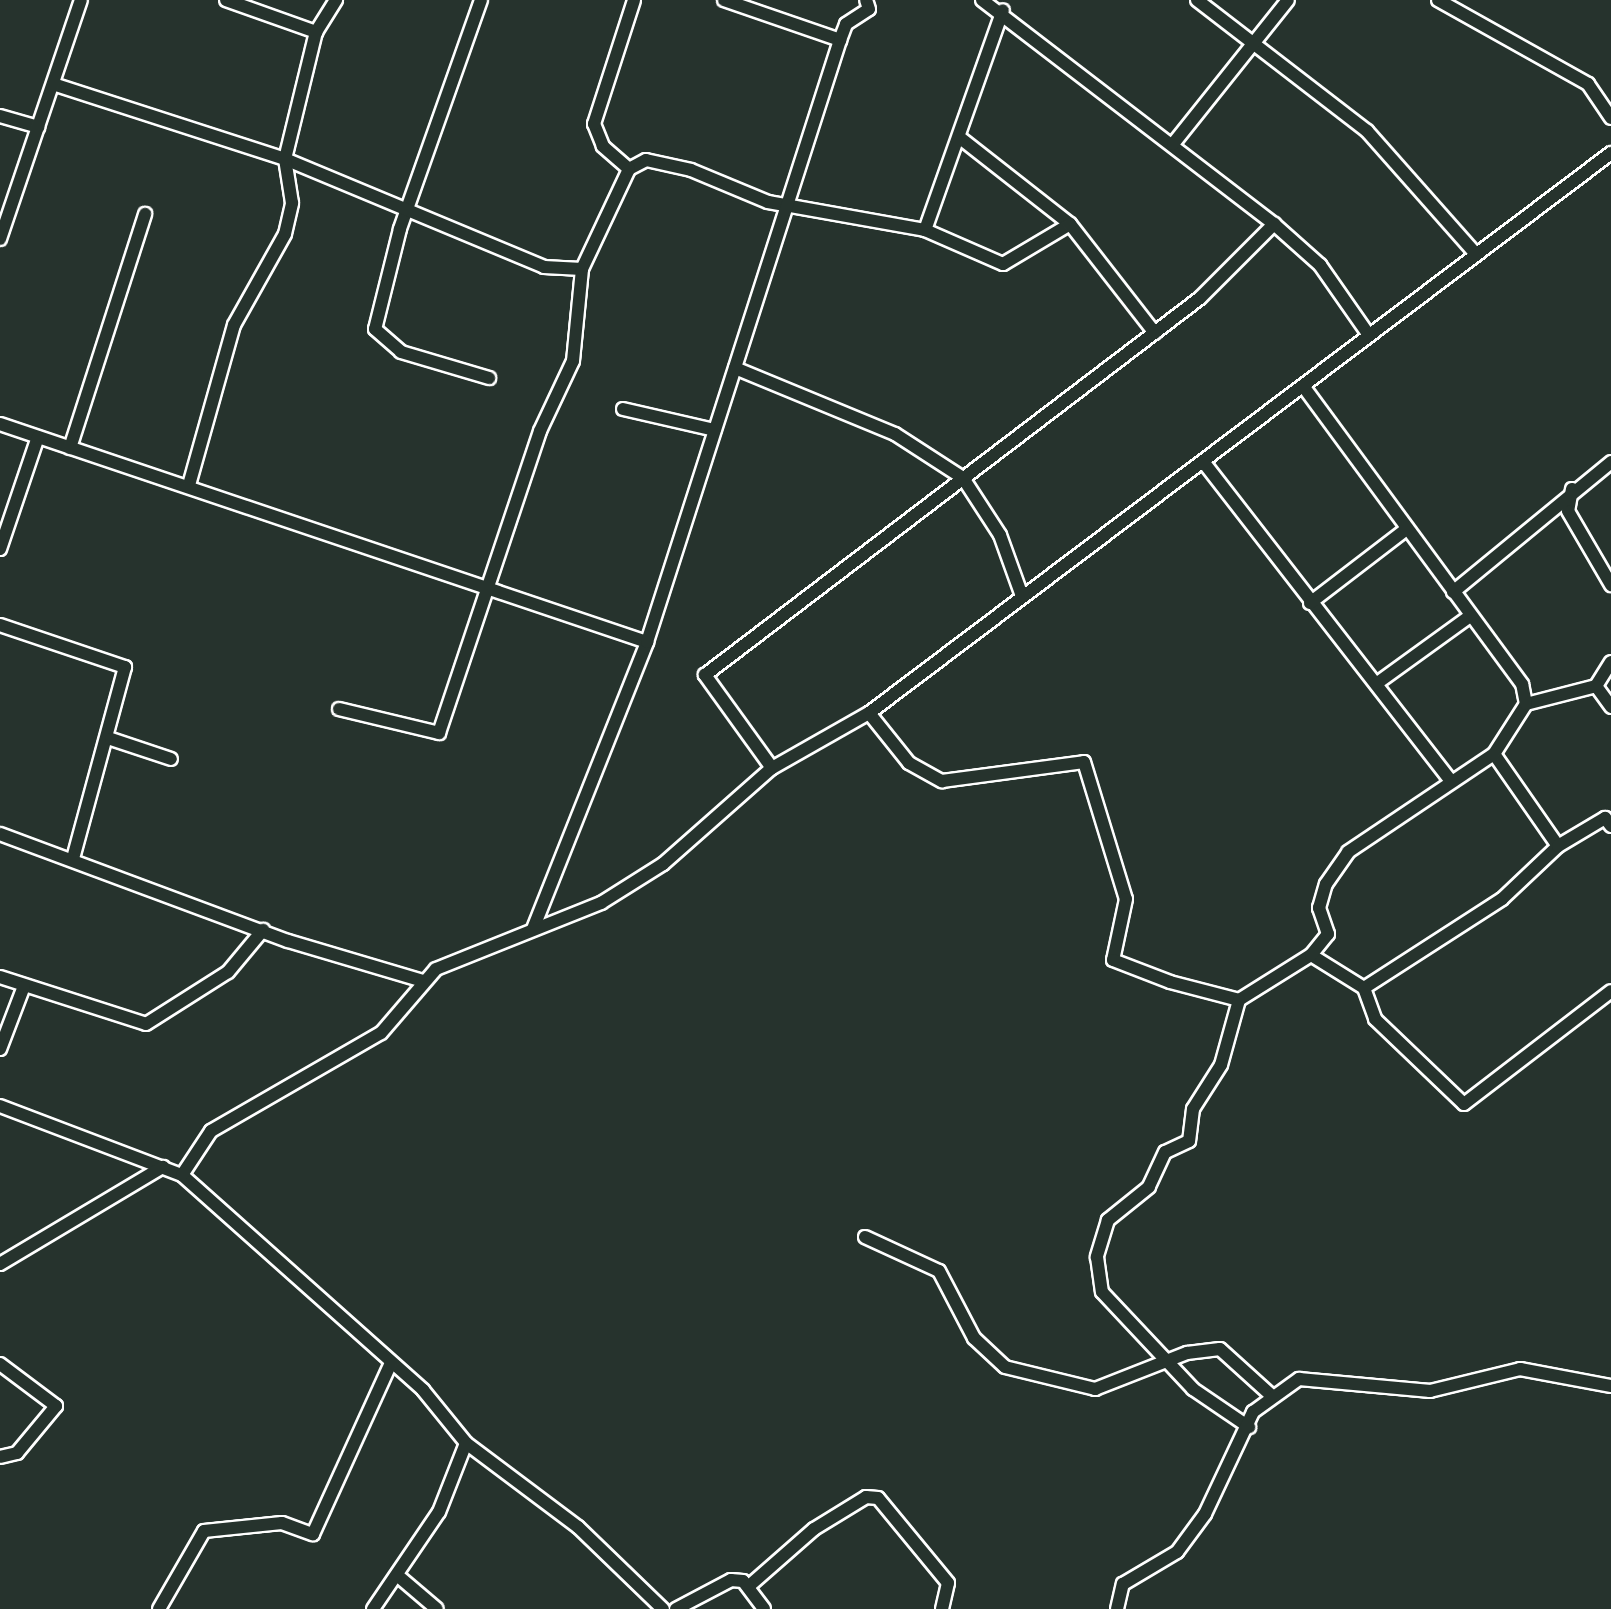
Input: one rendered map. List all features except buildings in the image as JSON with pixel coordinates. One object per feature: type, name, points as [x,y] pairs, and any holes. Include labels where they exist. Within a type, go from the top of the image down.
[{"type":"street","points":[[0,239],[81,0]]},
{"type":"street","points":[[226,0],[316,32]]},
{"type":"street","points":[[189,485],[234,324],[285,234],[292,203],[285,159],[316,32],[336,0]]},
{"type":"street","points":[[481,0],[408,206],[375,329],[401,352],[489,378]]},
{"type":"street","points":[[629,169],[603,146],[594,124],[634,0]]},
{"type":"street","points":[[724,0],[840,40]]},
{"type":"street","points":[[532,929],[648,642],[840,40],[846,24],[869,9],[866,0]]},
{"type":"street","points":[[982,0],[1002,10],[1274,224],[1320,265],[1366,332]]},
{"type":"street","points":[[1197,0],[1367,131],[1475,253]]},
{"type":"street","points":[[1174,144],[1288,0]]},
{"type":"street","points":[[1438,0],[1588,84],[1611,118]]},
{"type":"street","points":[[925,230],[1002,10]]},
{"type":"street","points":[[52,84],[285,159],[408,206],[544,268],[582,269]]},
{"type":"street","points":[[0,116],[38,127]]},
{"type":"street","points":[[959,138],[1070,224],[1155,333]]},
{"type":"street","points":[[182,1175],[211,1131],[382,1033],[436,969],[600,902],[662,864],[772,768],[868,713],[1205,464],[1304,387],[1366,332],[1611,154]]},
{"type":"street","points":[[339,709],[439,733],[492,586],[540,431],[573,361],[582,269],[629,169],[646,160],[691,170],[785,206],[925,230],[1003,264],[1070,224]]},
{"type":"street","points":[[70,448],[145,214]]},
{"type":"street","points":[[772,768],[704,675],[1155,333],[1274,224]]},
{"type":"street","points":[[735,368],[894,434],[963,478],[1000,535],[1022,596]]},
{"type":"street","points":[[1304,387],[1404,531],[1522,684],[1526,704]]},
{"type":"street","points":[[623,409],[715,430]]},
{"type":"street","points":[[0,424],[492,586],[648,642]]},
{"type":"street","points":[[0,550],[38,436]]},
{"type":"street","points":[[1453,592],[1572,489],[1611,462]]},
{"type":"street","points":[[1205,464],[1449,780]]},
{"type":"street","points":[[1572,489],[1568,511],[1611,585]]},
{"type":"street","points":[[1310,603],[1404,531]]},
{"type":"street","points":[[1376,684],[1469,617]]},
{"type":"street","points":[[0,625],[125,667],[111,739],[84,805],[73,858]]},
{"type":"street","points":[[1249,1427],[1193,1389],[1171,1359],[1102,1292],[1100,1238],[1108,1220],[1149,1186],[1164,1152],[1188,1140],[1193,1108],[1221,1065],[1239,1000],[1311,956],[1328,934],[1319,908],[1326,884],[1348,852],[1420,810],[1449,780],[1494,754],[1526,704],[1596,686],[1611,662]]},
{"type":"street","points":[[1596,686],[1611,708]]},
{"type":"street","points":[[868,713],[909,763],[942,781],[1084,762],[1126,898],[1113,960],[1239,1000]]},
{"type":"street","points":[[111,739],[170,758]]},
{"type":"street","points":[[1494,754],[1558,846]]},
{"type":"street","points":[[1364,988],[1502,899],[1558,846],[1609,819]]},
{"type":"street","points":[[0,834],[263,930],[423,982]]},
{"type":"street","points":[[0,977],[146,1024],[228,972],[263,930]]},
{"type":"street","points":[[1311,956],[1364,988],[1375,1019],[1464,1104],[1611,991]]},
{"type":"street","points":[[0,1049],[24,986]]},
{"type":"street","points":[[0,1107],[182,1175],[390,1363],[466,1443],[578,1528],[663,1609]]},
{"type":"street","points":[[0,1264],[163,1167]]},
{"type":"street","points":[[865,1237],[939,1271],[974,1338],[1005,1367],[1096,1389],[1171,1359],[1230,1352],[1272,1396]]},
{"type":"street","points":[[159,1609],[204,1531],[282,1523],[314,1534],[390,1363]]},
{"type":"street","points":[[0,1364],[56,1406],[17,1453],[0,1457]]},
{"type":"street","points":[[1117,1609],[1123,1584],[1177,1552],[1205,1514],[1249,1427],[1272,1396],[1299,1379],[1430,1391],[1520,1368],[1611,1386]]},
{"type":"street","points":[[372,1609],[439,1512],[466,1443]]},
{"type":"street","points":[[676,1609],[720,1583],[749,1586],[814,1529],[866,1497],[878,1498],[948,1583],[942,1609]]},
{"type":"street","points":[[396,1575],[437,1609]]},
{"type":"street","points":[[749,1586],[764,1609]]}]
